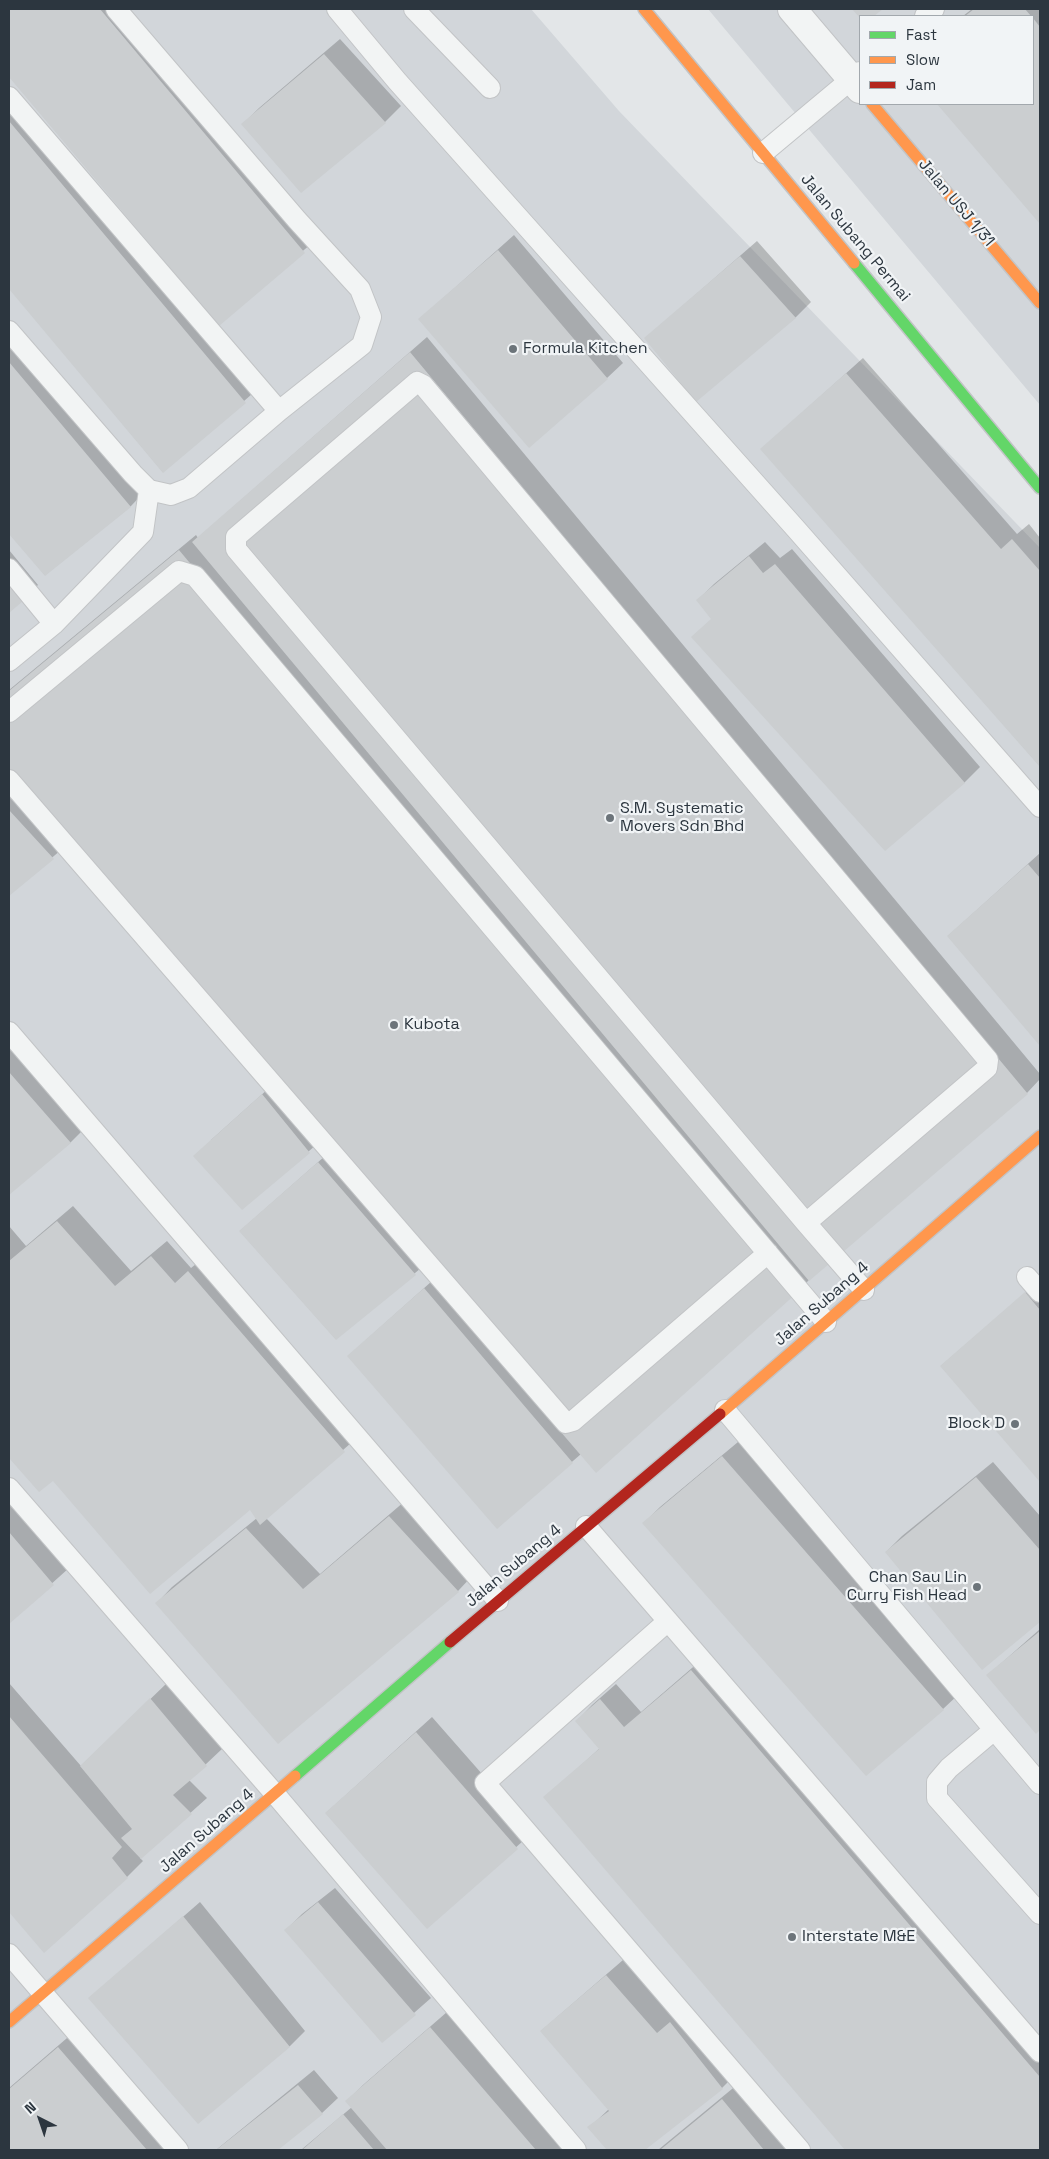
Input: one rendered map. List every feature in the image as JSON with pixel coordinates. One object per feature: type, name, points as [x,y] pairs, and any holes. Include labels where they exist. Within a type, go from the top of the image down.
[{"type":"street","name":"Jalan Subang Permai","points":[[644,9],[1040,488]]},
{"type":"street","points":[[792,9],[857,80]]},
{"type":"street","name":"Jalan USJ 1/31","points":[[873,105],[1040,303]]},
{"type":"street","name":"Jalan Subang 4","points":[[9,2022],[498,1601],[725,1410],[1040,1136]]},
{"type":"lane","points":[[9,332],[95,432],[149,490],[171,495],[189,488],[279,411],[362,344],[371,317],[360,289],[297,220],[116,9]]},
{"type":"lane","points":[[337,9],[397,80],[1040,807]]},
{"type":"lane","points":[[414,9],[490,88]]},
{"type":"lane","points":[[763,153],[857,80]]},
{"type":"lane","points":[[9,97],[279,411]]},
{"type":"lane","points":[[806,1223],[987,1068],[988,1060],[423,385],[417,382],[236,537],[236,548],[806,1223],[864,1290]]},
{"type":"lane","points":[[9,661],[54,624],[143,532],[149,490]]},
{"type":"lane","points":[[9,569],[54,624]]},
{"type":"lane","points":[[9,712],[179,571],[195,576],[826,1322]]},
{"type":"lane","points":[[9,780],[566,1422],[573,1421],[768,1253]]},
{"type":"lane","points":[[9,1032],[498,1601]]},
{"type":"lane","points":[[725,1410],[1040,1784]]},
{"type":"lane","points":[[9,1488],[275,1794],[576,2150]]},
{"type":"lane","points":[[586,1526],[1040,2052]]},
{"type":"lane","points":[[668,1621],[485,1782],[800,2150]]},
{"type":"lane","points":[[994,1730],[949,1768],[937,1782],[937,1798],[1040,1914]]},
{"type":"lane","points":[[9,1954],[178,2150]]},
{"type":"shaded area","points":[[9,9],[531,9],[619,111],[1040,548],[1040,2150],[9,2150]]},
{"type":"shaded area","points":[[708,9],[1040,9],[1040,405]]},
{"type":"building","points":[[9,9],[100,9],[305,253],[219,326],[9,77]]},
{"type":"building","points":[[852,9],[883,9],[875,15],[859,15],[859,17]]},
{"type":"building","points":[[974,9],[1025,9],[1030,15],[966,15]]},
{"type":"building","points":[[1034,19],[1040,27],[1040,224],[938,105],[1034,105]]},
{"type":"building","points":[[324,54],[386,123],[301,193],[241,124]]},
{"type":"building","points":[[9,121],[246,403],[163,473],[9,289]]},
{"type":"building","name":"Formula Kitchen","points":[[498,250],[608,379],[529,448],[418,319]]},
{"type":"building","points":[[740,256],[796,318],[696,402],[644,338]]},
{"type":"building","name":"S.M. Systematic Movers Sdn Bhd","points":[[410,352],[1028,1094],[809,1281],[192,542]]},
{"type":"building","points":[[9,362],[131,507],[45,576],[9,534]]},
{"type":"building","points":[[846,373],[1001,549],[1012,539],[1040,571],[1040,767],[760,449]]},
{"type":"building","name":"Kubota","points":[[179,550],[798,1292],[596,1473],[284,1109],[9,795],[9,691]]},
{"type":"building","points":[[749,556],[763,573],[775,564],[965,783],[885,851],[691,637],[711,619],[696,600]]},
{"type":"building","points":[[9,584],[23,601],[9,613]]},
{"type":"building","points":[[9,810],[54,859],[9,896]]},
{"type":"building","points":[[1028,864],[1040,878],[1040,1046],[947,936]]},
{"type":"building","points":[[9,1072],[71,1143],[9,1195]]},
{"type":"building","points":[[262,1094],[310,1153],[242,1210],[193,1156]]},
{"type":"building","points":[[318,1162],[416,1275],[336,1340],[239,1231]]},
{"type":"building","points":[[57,1221],[115,1286],[151,1256],[175,1283],[188,1271],[345,1452],[260,1525],[250,1510],[150,1594],[53,1481],[39,1492],[9,1458],[9,1261]]},
{"type":"building","points":[[424,1288],[573,1463],[497,1529],[347,1356]]},
{"type":"building","name":"Block D","points":[[1025,1292],[1040,1310],[1040,1482],[940,1366]]},
{"type":"building","points":[[722,1456],[944,1710],[866,1776],[642,1523]]},
{"type":"building","name":"Chan Sau Lin Curry Fish Head","points":[[976,1477],[1040,1550],[1040,1622],[982,1670],[885,1552]]},
{"type":"building","points":[[389,1516],[459,1592],[278,1744],[155,1603],[246,1528],[303,1589]]},
{"type":"building","points":[[9,1532],[54,1585],[9,1624]]},
{"type":"building","points":[[1040,1631],[1040,1730],[1036,1734],[986,1675]]},
{"type":"building","name":"Interstate M&E","points":[[691,1670],[1040,2077],[1040,2150],[845,2150],[543,1797],[599,1749],[575,1721],[600,1699],[624,1727]]},
{"type":"building","points":[[150,1698],[207,1766],[173,1795],[192,1814],[141,1859],[121,1838],[132,1829],[80,1766]]},
{"type":"building","points":[[9,1716],[122,1847],[112,1858],[128,1878],[44,1953],[9,1912]]},
{"type":"building","points":[[416,1732],[518,1849],[427,1929],[325,1813]]},
{"type":"building","points":[[318,1902],[416,2015],[382,2043],[284,1930]]},
{"type":"building","points":[[183,1916],[290,2047],[198,2124],[88,1998]]},
{"type":"building","points":[[606,1975],[657,2033],[670,2022],[723,2089],[645,2150],[607,2150],[587,2127],[609,2111],[540,2031]]},
{"type":"building","points":[[430,2027],[536,2150],[387,2150],[345,2101]]},
{"type":"building","points":[[58,2047],[147,2150],[9,2150],[9,2089]]},
{"type":"building","points":[[298,2085],[323,2114],[278,2150],[216,2150]]},
{"type":"building","points":[[722,2099],[764,2150],[660,2150]]},
{"type":"building","points":[[343,2114],[374,2150],[302,2150]]},
{"type":"traffic: fast","points":[[854,263],[1040,488]]},
{"type":"traffic: fast","points":[[295,1776],[450,1642]]},
{"type":"traffic: slow","points":[[644,9],[854,263]]},
{"type":"traffic: slow","points":[[873,105],[1040,303]]},
{"type":"traffic: slow","points":[[720,1414],[1040,1136]]},
{"type":"traffic: slow","points":[[9,2022],[295,1776]]},
{"type":"traffic: jam","points":[[450,1642],[720,1414]]},
{"type":"place","name":"Formula Kitchen","points":[[513,349]]},
{"type":"place","name":"S.M. Systematic Movers Sdn Bhd","points":[[610,818]]},
{"type":"place","name":"Kubota","points":[[394,1025]]},
{"type":"place","name":"Block D","points":[[1015,1424]]},
{"type":"place","name":"Chan Sau Lin Curry Fish Head","points":[[977,1587]]},
{"type":"place","name":"Interstate M&E","points":[[792,1937]]}]
